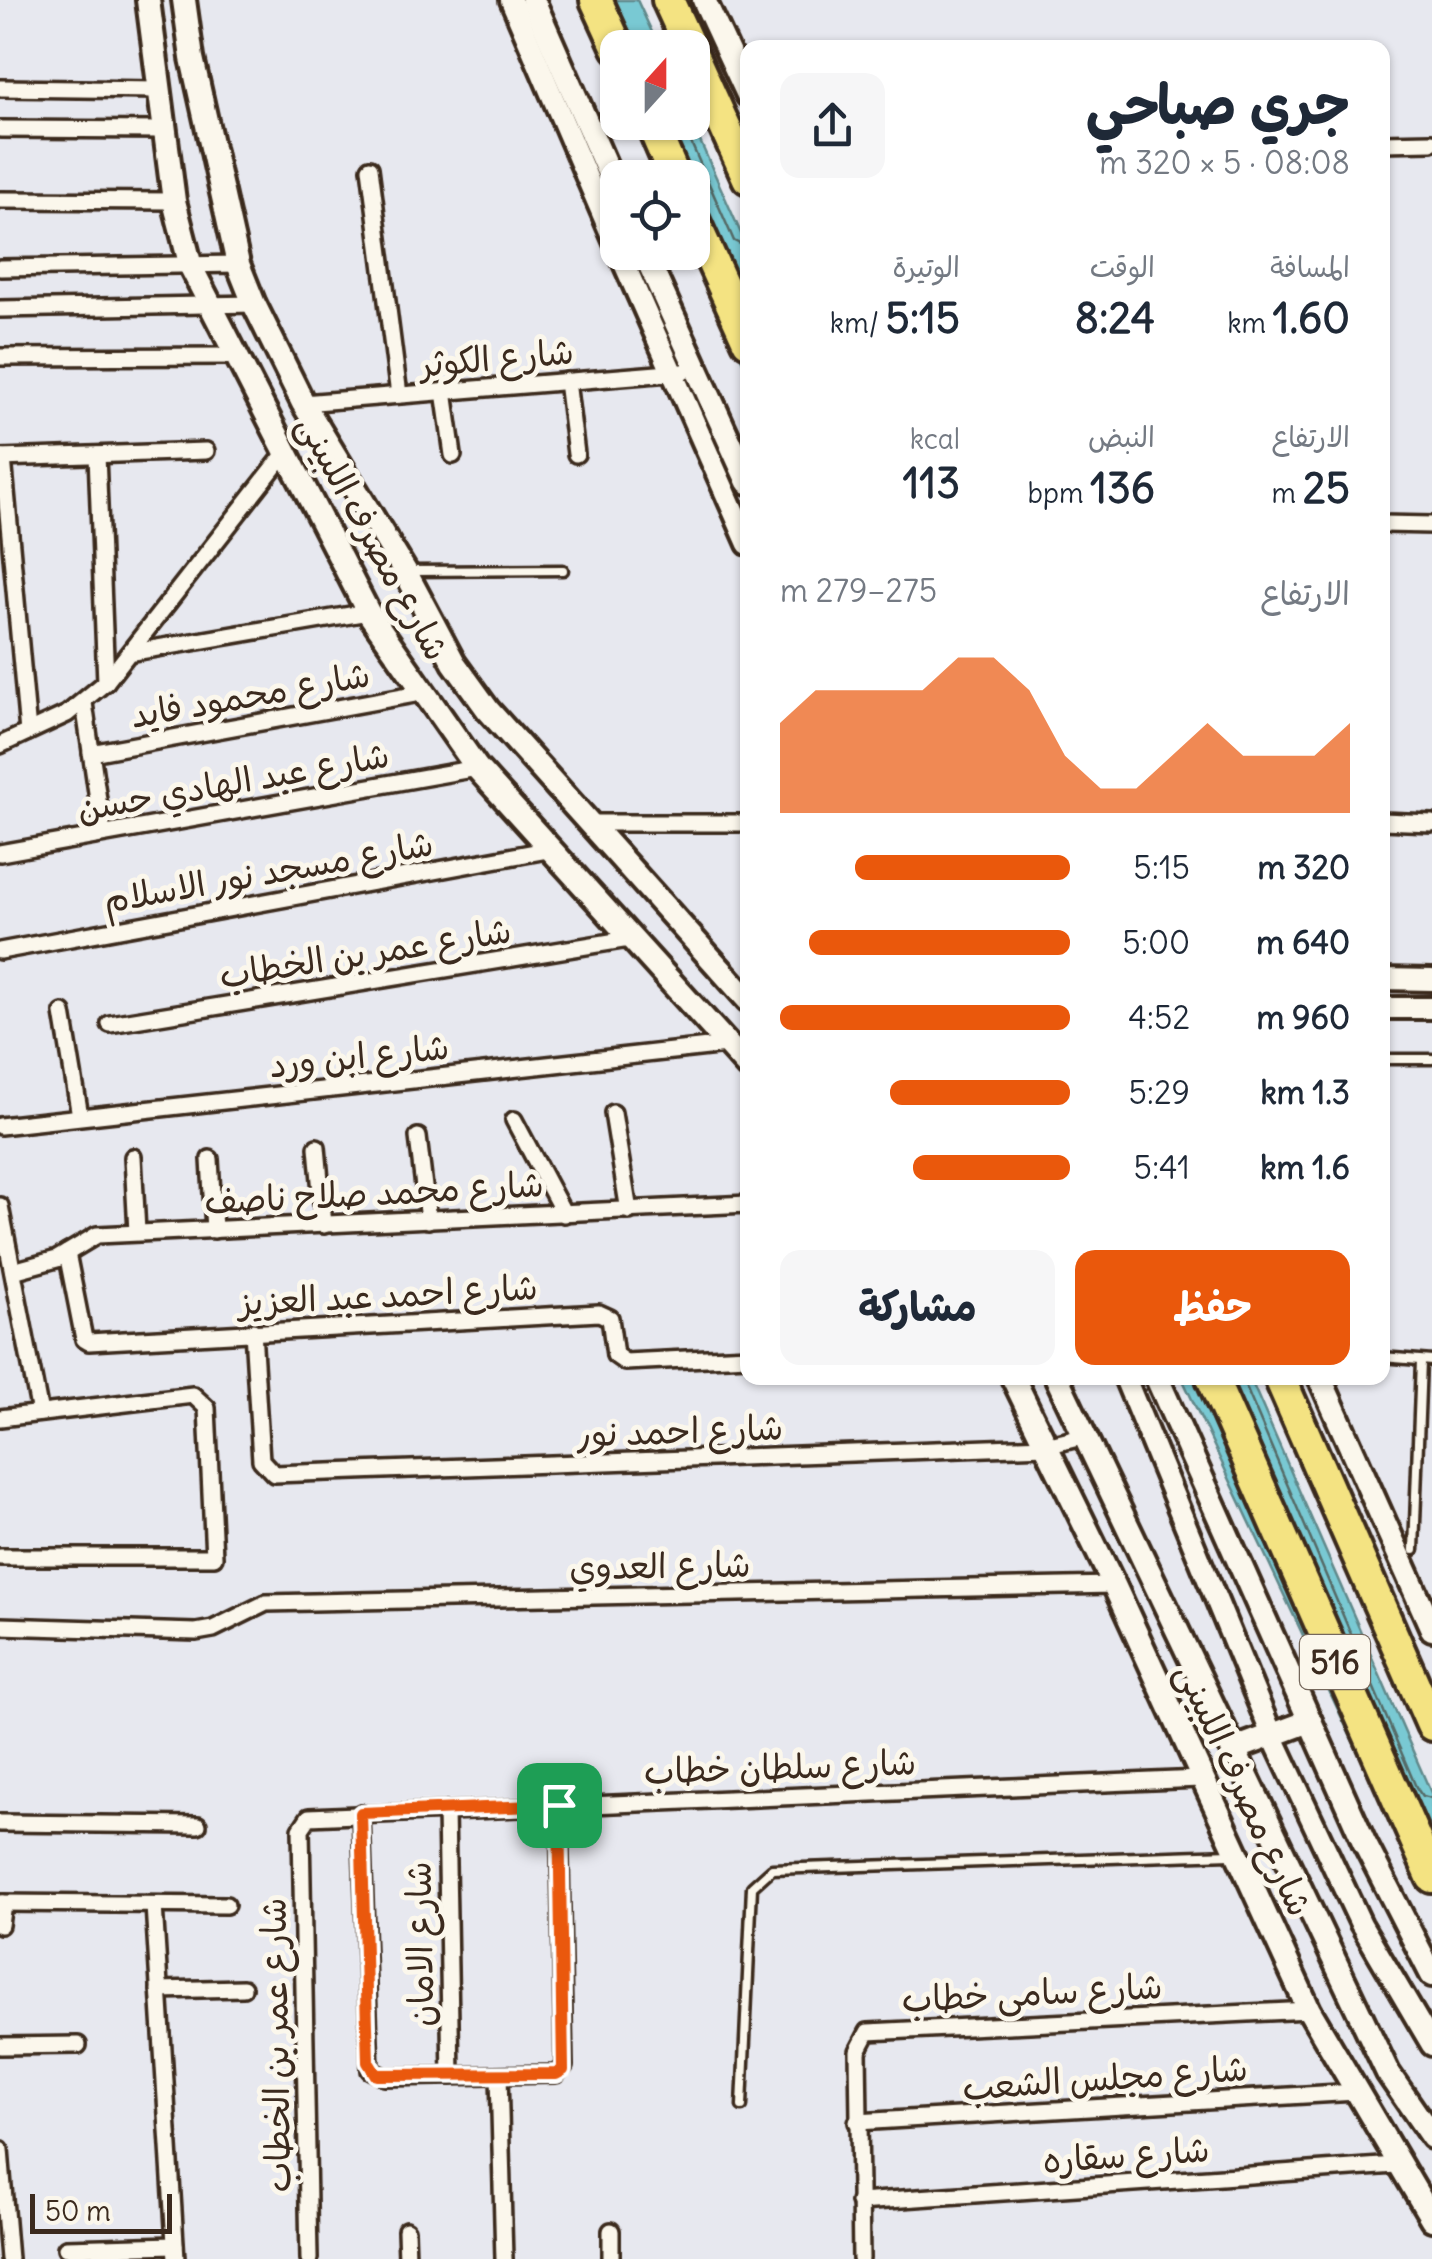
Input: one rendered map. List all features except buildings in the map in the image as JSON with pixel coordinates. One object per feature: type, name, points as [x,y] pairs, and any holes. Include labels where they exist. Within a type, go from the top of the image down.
[{"type":"highway","points":[[596,0],[610,30]]},
{"type":"highway","points":[[668,0],[682,30]]},
{"type":"highway","points":[[710,93],[740,160]]},
{"type":"highway","points":[[710,256],[740,322]]},
{"type":"highway","name":"516","points":[[1215,1385],[1432,1876]]},
{"type":"highway","name":"516","points":[[1283,1385],[1432,1725]]},
{"type":"main road","name":"شارع مصرف اللبينى","points":[[148,0],[174,202],[191,267],[368,612],[420,693],[477,768],[547,850],[740,1059]]},
{"type":"main road","name":"شارع مصرف اللبينى","points":[[184,0],[238,264],[302,402],[405,571],[454,663],[488,710],[740,991]]},
{"type":"main road","points":[[533,0],[603,160]]},
{"type":"main road","points":[[704,0],[740,78]]},
{"type":"main road","points":[[652,270],[740,465]]},
{"type":"main road","name":"شارع مصرف اللبينى","points":[[1016,1385],[1114,1585],[1309,2010],[1396,2165],[1432,2219]]},
{"type":"main road","name":"شارع مصرف اللبينى","points":[[1060,1385],[1388,2073],[1432,2137]]},
{"type":"main road","points":[[1163,1385],[1392,1901],[1432,1974]]},
{"type":"main road","points":[[1323,1385],[1432,1629]]},
{"type":"main road","points":[[1232,1750],[1310,1721]]},
{"type":"street","points":[[511,0],[600,209]]},
{"type":"street","points":[[0,88],[158,90]]},
{"type":"street","points":[[0,129],[164,130]]},
{"type":"street","points":[[1390,143],[1432,142]]},
{"type":"street","points":[[370,168],[398,395]]},
{"type":"street","points":[[0,200],[174,202]]},
{"type":"street","points":[[0,268],[238,264]]},
{"type":"street","points":[[626,270],[740,526]]},
{"type":"street","points":[[0,309],[254,304]]},
{"type":"street","points":[[0,356],[234,356]]},
{"type":"street","name":"شارع الكوثر","points":[[302,402],[696,371]]},
{"type":"street","points":[[567,381],[576,454]]},
{"type":"street","points":[[444,392],[453,455]]},
{"type":"street","points":[[28,732],[20,638],[5,539],[2,458],[206,452]]},
{"type":"street","points":[[0,745],[84,703],[106,682],[134,652],[286,452]]},
{"type":"street","points":[[97,455],[106,682]]},
{"type":"street","points":[[1390,524],[1432,525]]},
{"type":"street","points":[[134,652],[368,612]]},
{"type":"street","points":[[0,640],[20,638]]},
{"type":"street","name":"شارع محمود فايد","points":[[90,754],[420,693]]},
{"type":"street","points":[[84,703],[103,834]]},
{"type":"street","name":"شارع عبد الهادي حسن","points":[[0,852],[477,768]]},
{"type":"street","points":[[1390,822],[1432,822]]},
{"type":"street","points":[[586,823],[740,823]]},
{"type":"street","name":"شارع مسجد نور الاسلام","points":[[0,951],[547,850]]},
{"type":"street","name":"شارع عمر بن الخطاب","points":[[110,1024],[629,939]]},
{"type":"street","points":[[1390,980],[1432,980]]},
{"type":"street","points":[[1390,1008],[1432,1008]]},
{"type":"street","points":[[63,1013],[80,1116]]},
{"type":"street","name":"شارع ابن ورد","points":[[0,1126],[726,1045]]},
{"type":"street","points":[[613,1113],[629,1210]]},
{"type":"street","points":[[514,1120],[564,1214]]},
{"type":"street","points":[[418,1137],[428,1220]]},
{"type":"street","points":[[316,1148],[324,1225]]},
{"type":"street","points":[[133,1158],[137,1232]]},
{"type":"street","points":[[210,1158],[214,1230]]},
{"type":"street","name":"شارع محمد صلاح ناصف","points":[[12,1271],[67,1253],[97,1235],[740,1204]]},
{"type":"street","points":[[0,1206],[3,1240],[40,1413]]},
{"type":"street","name":"شارع احمد عبد العزيز","points":[[67,1253],[84,1338],[89,1342],[599,1313],[610,1318],[616,1355],[625,1362],[740,1356]]},
{"type":"street","name":"شارع احمد نور","points":[[254,1331],[261,1460],[274,1474],[1046,1446],[1086,1436]]},
{"type":"street","points":[[1128,1385],[1272,1736],[1361,1924],[1432,2044]]},
{"type":"street","points":[[0,1418],[193,1396],[207,1408],[214,1557],[0,1557]]},
{"type":"street","name":"شارع العدوي","points":[[0,1626],[213,1630],[266,1604],[1114,1585]]},
{"type":"street","name":"شارع سلطان خطاب","points":[[301,1829],[316,1814],[1200,1779]]},
{"type":"street","name":"شارع الامان","points":[[361,1813],[370,2070],[384,2077],[556,2074],[564,2066],[559,1805]]},
{"type":"street","name":"شارع الامان","points":[[446,1811],[451,2076]]},
{"type":"street","points":[[0,1824],[198,1824]]},
{"type":"street","name":"شارع عمر بن الخطاب","points":[[301,1829],[308,2259]]},
{"type":"street","points":[[0,1925],[2,1903],[226,1905]]},
{"type":"street","points":[[66,2248],[175,2252],[154,1905]]},
{"type":"street","points":[[159,1990],[243,1988]]},
{"type":"street","name":"شارع سامى خطاب","points":[[860,2259],[858,2051],[868,2032],[1309,2010]]},
{"type":"street","points":[[0,2046],[78,2046]]},
{"type":"street","points":[[498,2075],[504,2259]]},
{"type":"street","name":"شارع مجلس الشعب","points":[[857,2122],[1356,2092]]},
{"type":"street","points":[[0,2150],[9,2259]]},
{"type":"street","name":"شارع سقاره","points":[[859,2202],[1396,2165]]},
{"type":"street","points":[[406,2230],[406,2259]]},
{"type":"street","points":[[610,2231],[611,2259]]},
{"type":"lane","points":[[405,571],[564,570]]},
{"type":"lane","points":[[1390,1058],[1432,1060]]},
{"type":"lane","points":[[1390,1358],[1432,1361]]},
{"type":"lane","points":[[1414,1550],[1421,1361]]},
{"type":"lane","points":[[742,2106],[752,1887],[772,1868],[1236,1854]]},
{"type":"water","points":[[584,0],[637,0],[651,30],[600,30],[600,37]]},
{"type":"water","points":[[646,140],[700,140],[708,160],[654,160]]},
{"type":"water","points":[[710,164],[740,231],[740,355],[703,270],[710,270]]},
{"type":"water","points":[[1185,1385],[1253,1385],[1432,1795],[1432,1886],[1380,1799]]},
{"type":"route","points":[[559,1805],[563,2070],[556,2074],[376,2075],[368,2062],[361,1813],[559,1805]]}]
